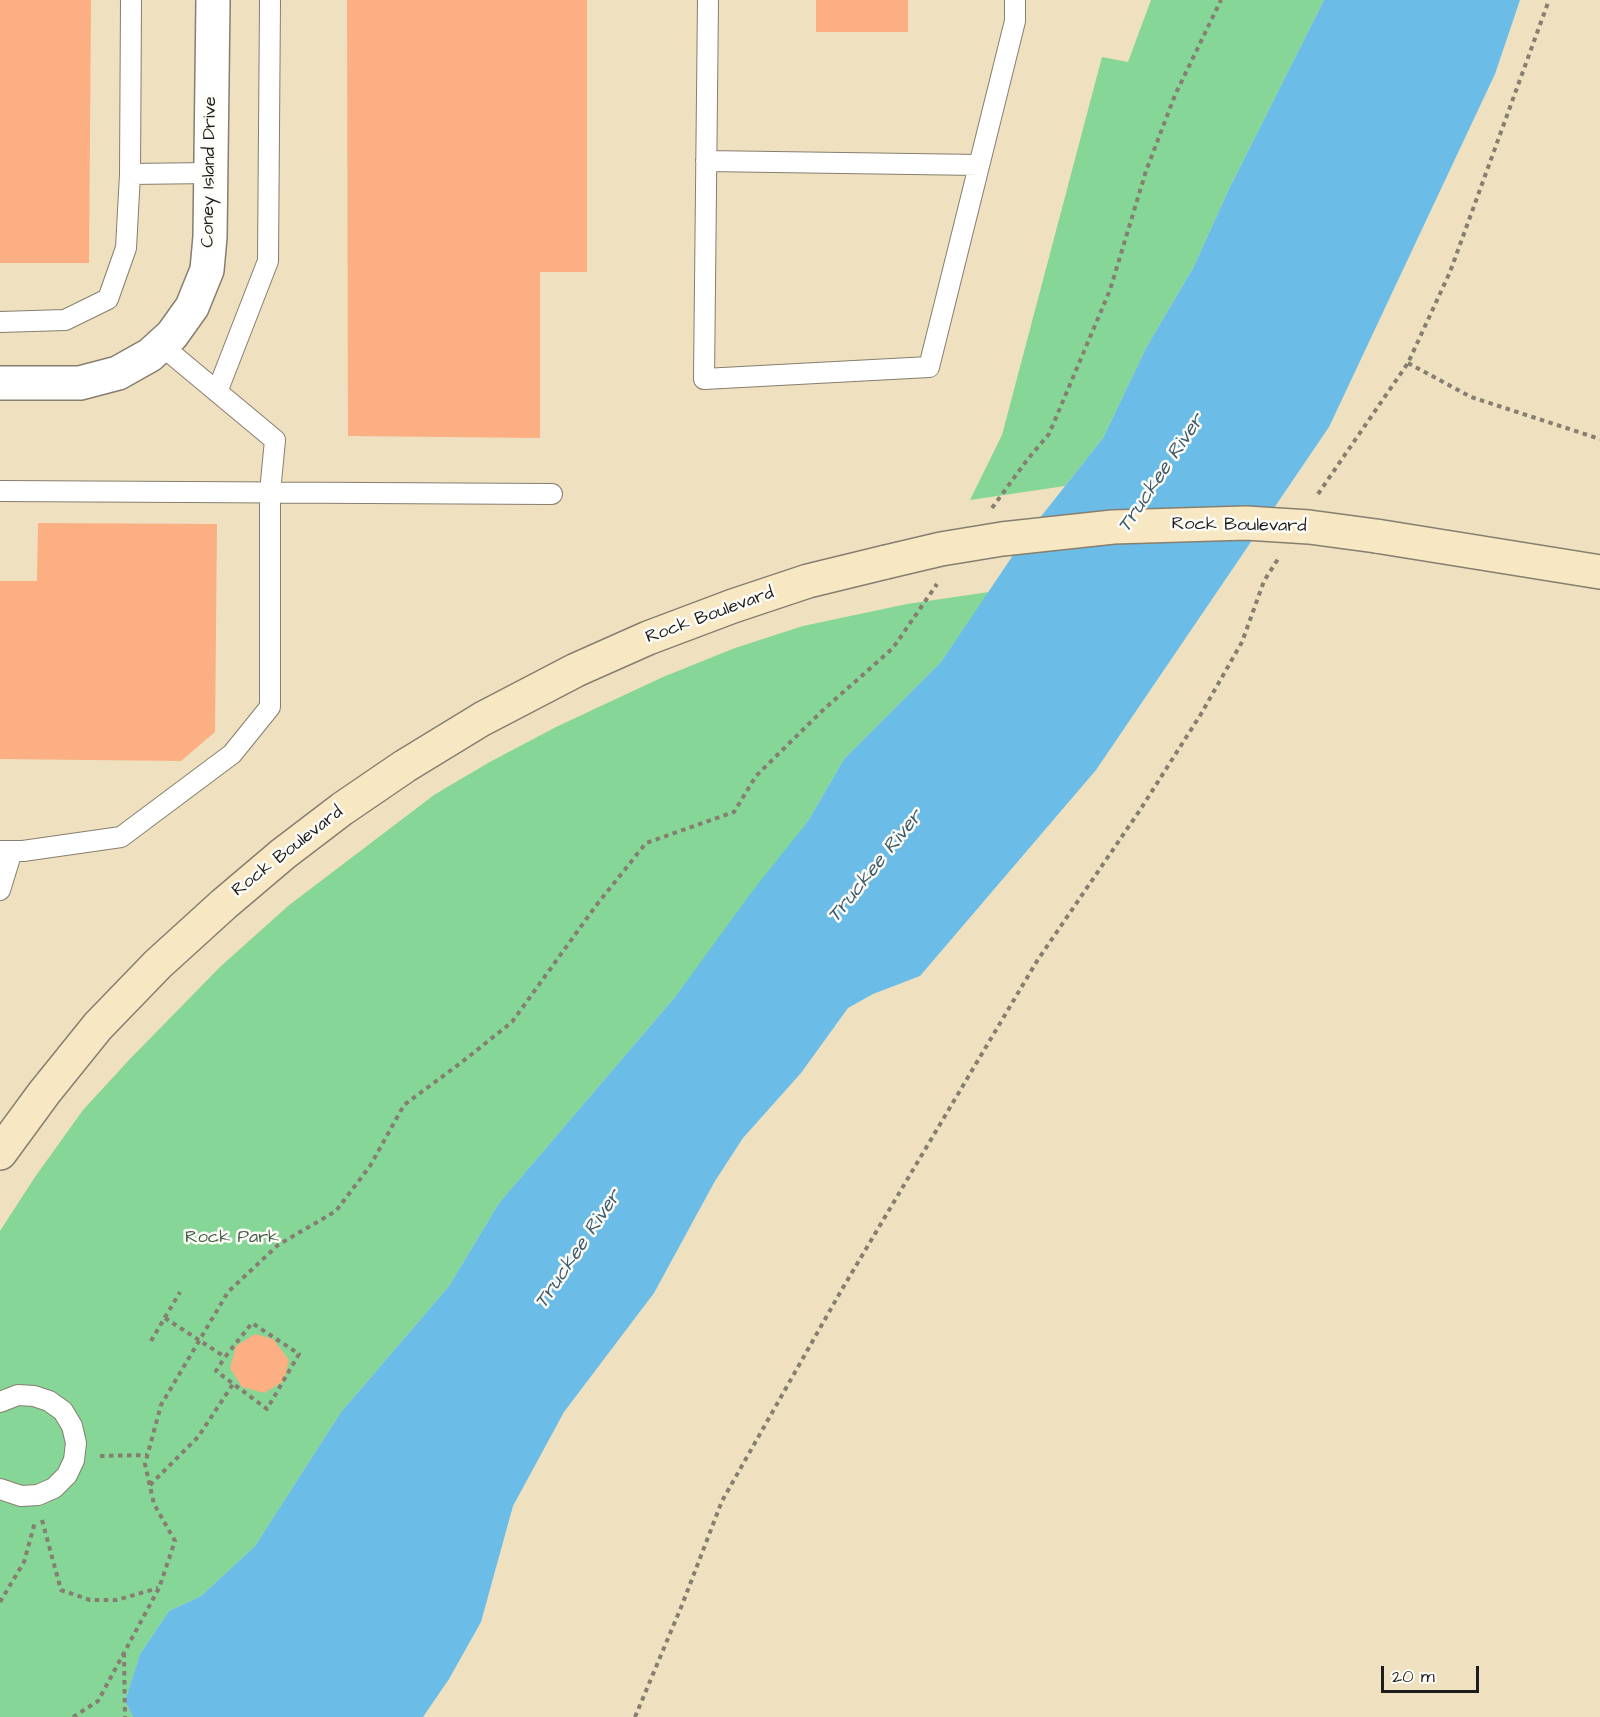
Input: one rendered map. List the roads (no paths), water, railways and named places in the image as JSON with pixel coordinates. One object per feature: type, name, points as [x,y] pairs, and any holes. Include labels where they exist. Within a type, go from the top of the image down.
[{"type":"main road","name":"Rock Boulevard","points":[[0,1153],[44,1093],[98,1026],[158,964],[224,904],[342,808],[482,719],[576,670],[648,638],[733,606],[808,581],[940,549],[1002,539],[1113,527],[1246,523],[1309,527],[1600,572]]},
{"type":"street","name":"Coney Island Drive","points":[[0,383],[80,383],[118,373],[150,355],[167,340],[192,307],[207,270],[210,237],[213,0]]},
{"type":"lane","points":[[0,322],[65,320],[108,299],[126,248],[131,0]]},
{"type":"lane","points":[[218,392],[268,261],[270,0]]},
{"type":"lane","points":[[708,0],[704,379],[928,367],[1015,21],[1015,0]]},
{"type":"lane","points":[[706,162],[979,165]]},
{"type":"lane","points":[[129,174],[211,173]]},
{"type":"lane","points":[[0,890],[6,851],[121,837],[232,754],[270,707],[270,492],[275,440],[218,392],[167,340]]},
{"type":"lane","points":[[0,490],[552,494]]},
{"type":"lane","points":[[0,1402],[18,1395],[34,1396],[49,1401],[63,1412],[72,1426],[76,1443],[74,1460],[67,1475],[54,1488],[38,1495],[2,1494]]},
{"type":"water","name":"Truckee River","points":[[1324,0],[1520,0],[1495,74],[1329,427],[1096,770],[920,976],[873,994],[848,1008],[801,1073],[743,1138],[715,1181],[654,1293],[564,1412],[513,1506],[481,1622],[449,1679],[423,1717],[133,1717],[125,1701],[140,1654],[169,1611],[201,1596],[255,1546],[341,1412],[449,1286],[499,1203],[675,997],[754,889],[808,821],[844,759],[941,662],[1028,533],[1103,438],[1146,348],[1193,268],[1229,189]]},
{"type":"park label","name":"Rock Park","points":[[232,1238]]}]
